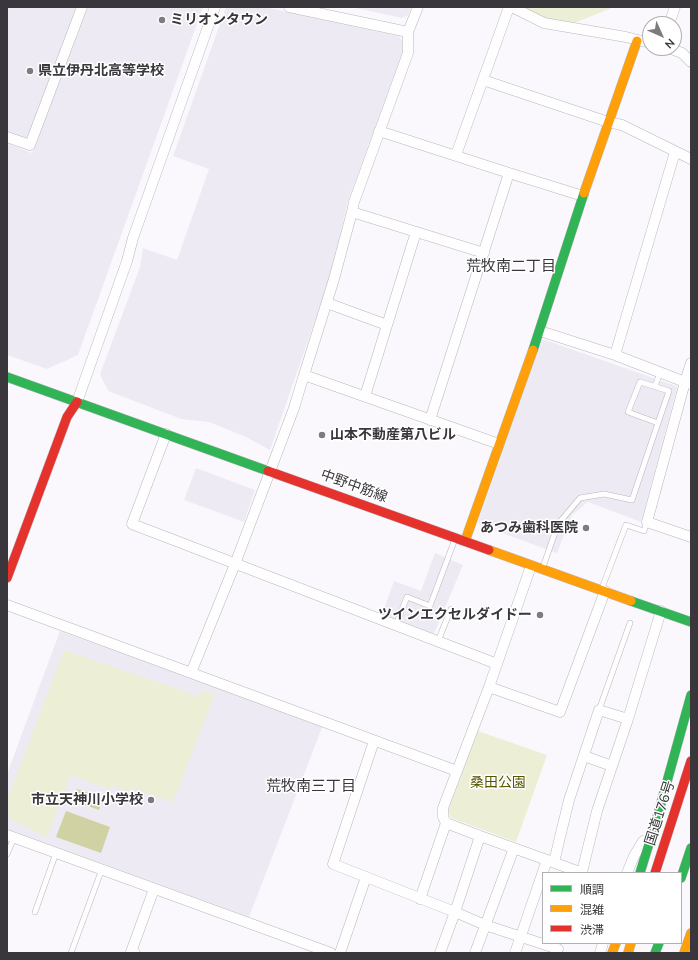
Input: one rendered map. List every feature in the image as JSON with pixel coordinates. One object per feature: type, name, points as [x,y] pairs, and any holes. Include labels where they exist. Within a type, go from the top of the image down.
[{"type":"main road","points":[[465,541],[540,331],[583,196],[637,41]]},
{"type":"main road","name":"中野中筋線","points":[[7,377],[542,570],[691,622]]},
{"type":"main road","points":[[7,578],[67,417],[77,402]]},
{"type":"main road","points":[[640,872],[691,695]]},
{"type":"main road","name":"国道176号","points":[[655,872],[691,761]]},
{"type":"main road","points":[[682,875],[691,848]]},
{"type":"main road","points":[[684,953],[691,934]]},
{"type":"street","points":[[7,137],[30,146],[82,7]]},
{"type":"street","points":[[77,402],[127,261],[133,238],[215,7]]},
{"type":"street","points":[[289,7],[408,32]]},
{"type":"street","points":[[191,673],[235,564],[294,408],[327,304],[354,202],[408,53],[408,32],[418,7]]},
{"type":"street","points":[[456,155],[509,7]]},
{"type":"street","points":[[512,7],[544,23],[626,37],[642,42]]},
{"type":"street","points":[[682,53],[691,62]]},
{"type":"street","points":[[483,80],[608,122],[622,125],[691,159]]},
{"type":"street","points":[[379,131],[583,196]]},
{"type":"street","points":[[615,355],[675,152]]},
{"type":"street","points":[[430,420],[510,173]]},
{"type":"street","points":[[352,212],[484,253]]},
{"type":"street","points":[[365,396],[416,232]]},
{"type":"street","points":[[327,304],[387,325]]},
{"type":"street","points":[[540,331],[615,355],[688,383]]},
{"type":"street","points":[[691,363],[688,383],[647,522],[691,537]]},
{"type":"street","points":[[304,375],[499,444]]},
{"type":"street","points":[[166,434],[132,524],[497,664]]},
{"type":"street","points":[[531,566],[489,687],[443,808],[443,817],[446,823],[579,872]]},
{"type":"street","points":[[489,687],[560,712],[603,591]]},
{"type":"street","points":[[7,605],[456,771]]},
{"type":"street","points":[[582,872],[597,812],[628,719],[661,611]]},
{"type":"street","points":[[546,872],[600,710],[628,719]]},
{"type":"street","points":[[374,741],[333,864],[485,925],[542,943]]},
{"type":"street","points":[[584,756],[612,766]]},
{"type":"street","points":[[627,872],[634,856],[658,814]]},
{"type":"street","points":[[420,899],[446,823]]},
{"type":"street","points":[[11,836],[331,953]]},
{"type":"street","points":[[440,953],[480,836]]},
{"type":"street","points":[[475,953],[514,848]]},
{"type":"street","points":[[340,953],[366,877]]},
{"type":"street","points":[[515,953],[542,881]]},
{"type":"street","points":[[132,953],[154,889]]},
{"type":"street","points":[[544,944],[558,948]]},
{"type":"lane","points":[[655,386],[660,373]]},
{"type":"lane","points":[[542,570],[558,524],[580,498],[604,494],[632,500],[658,423],[669,390],[640,382],[628,412],[658,423]]},
{"type":"lane","points":[[603,591],[626,525],[644,532],[647,522]]},
{"type":"lane","points":[[396,625],[407,597],[430,606],[455,538]]},
{"type":"lane","points":[[438,641],[451,609]]},
{"type":"lane","points":[[600,710],[630,623]]},
{"type":"lane","points":[[7,854],[11,836]]},
{"type":"lane","points":[[35,912],[56,853]]},
{"type":"lane","points":[[71,953],[102,869]]},
{"type":"shaded area","name":"県立伊丹北高等学校","points":[[7,7],[78,7],[28,138],[21,140],[7,134]]},
{"type":"shaded area","points":[[88,7],[203,7],[78,355],[47,369],[7,355],[7,143],[32,153]]},
{"type":"shaded area","points":[[226,7],[264,7],[398,36],[402,40],[403,52],[348,201],[330,277],[270,450],[246,437],[209,422],[181,419],[108,391],[100,374],[140,267],[143,248],[177,260],[209,169],[173,156]]},
{"type":"shaded area","points":[[351,7],[411,7],[408,15],[402,18]]},
{"type":"shaded area","points":[[542,340],[676,386],[677,388],[641,522],[588,502],[572,515],[557,553],[480,525],[478,521]]},
{"type":"shaded area","points":[[196,468],[255,490],[244,522],[184,500]]},
{"type":"shaded area","points":[[435,553],[463,565],[434,634],[382,614],[394,581],[421,591]]},
{"type":"shaded area","name":"市立天神川小学校","points":[[60,631],[323,725],[249,917],[7,829],[7,774]]},
{"type":"shaded area","points":[[77,789],[103,798],[99,810],[73,801]]},
{"type":"shaded area","points":[[66,811],[110,827],[101,853],[56,837]]},
{"type":"green space","points":[[521,7],[614,7],[572,24],[548,21]]},
{"type":"green space","points":[[64,650],[198,696],[202,690],[215,694],[173,802],[132,788],[129,793],[113,785],[111,790],[71,775],[47,837],[9,819],[8,797]]},
{"type":"green space","name":"桑田公園","points":[[478,731],[547,755],[516,842],[451,818],[448,811]]},
{"type":"traffic: fast","points":[[533,350],[584,193]]},
{"type":"traffic: fast","points":[[7,377],[268,471]]},
{"type":"traffic: fast","points":[[631,601],[691,622]]},
{"type":"traffic: fast","points":[[640,872],[691,695]]},
{"type":"traffic: fast","points":[[682,875],[691,848]]},
{"type":"traffic: fast","points":[[655,953],[659,944]]},
{"type":"traffic: slow","points":[[584,193],[637,41]]},
{"type":"traffic: slow","points":[[465,541],[533,350]]},
{"type":"traffic: slow","points":[[489,550],[631,601]]},
{"type":"traffic: slow","points":[[684,953],[691,933]]},
{"type":"traffic: slow","points":[[612,953],[616,944]]},
{"type":"traffic: slow","points":[[628,953],[631,944]]},
{"type":"traffic: jam","points":[[7,578],[67,417],[77,402]]},
{"type":"traffic: jam","points":[[268,471],[489,550]]},
{"type":"traffic: jam","points":[[655,872],[691,761]]},
{"type":"place","name":"ミリオンタウン","points":[[162,20]]},
{"type":"place","name":"県立伊丹北高等学校","points":[[30,71]]},
{"type":"place","name":"山本不動産第八ビル","points":[[322,435]]},
{"type":"place","name":"あつみ歯科医院","points":[[586,528]]},
{"type":"place","name":"ツインエクセルダイドー","points":[[540,615]]},
{"type":"place","name":"市立天神川小学校","points":[[151,800]]},
{"type":"district","name":"荒牧南二丁目","points":[[511,266]]},
{"type":"district","name":"荒牧南三丁目","points":[[311,786]]}]
